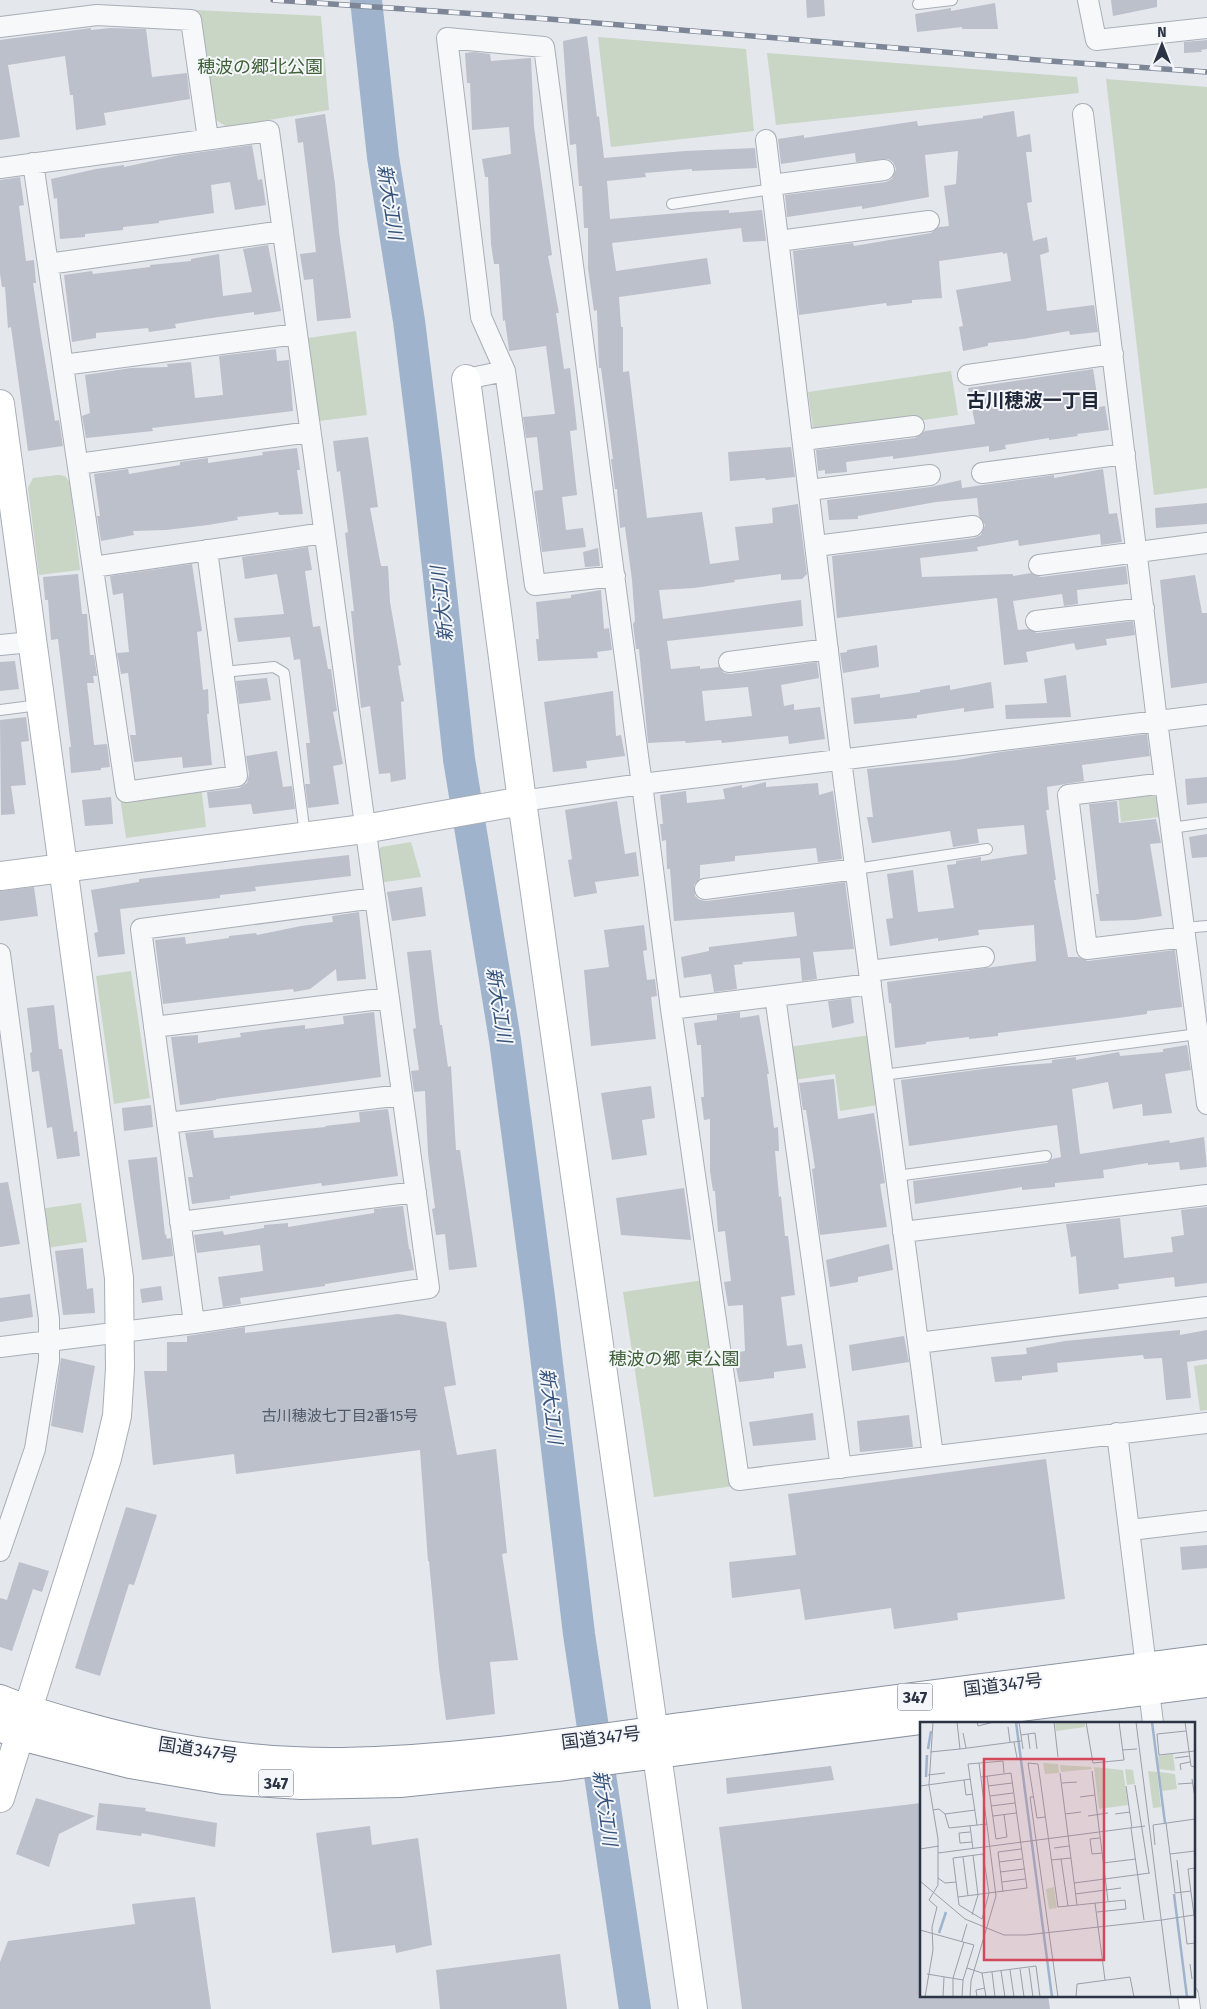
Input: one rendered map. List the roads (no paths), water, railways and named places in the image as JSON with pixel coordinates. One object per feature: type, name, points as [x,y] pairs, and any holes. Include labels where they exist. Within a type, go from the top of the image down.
[{"type":"main road","points":[[466,379],[522,801],[693,2009]]},
{"type":"main road","points":[[0,404],[119,1278],[117,1416],[107,1458],[16,1724],[0,1798]]},
{"type":"main road","points":[[0,876],[364,829],[522,801]]},
{"type":"main road","name":"国道347号","points":[[0,1699],[16,1724],[130,1764],[223,1780],[301,1785],[400,1784],[556,1755],[1149,1678],[1207,1659]]},
{"type":"main road","name":"国道347号","points":[[1149,1678],[1207,1683]]},
{"type":"street","points":[[1088,0],[1096,40],[1207,28]]},
{"type":"street","points":[[0,27],[97,15],[191,20],[208,139]]},
{"type":"street","points":[[615,576],[535,585],[505,371],[481,317],[447,38],[544,47],[615,576],[671,1009],[739,1480],[1207,1422]]},
{"type":"street","points":[[1082,114],[1165,783],[1185,933],[1202,1033],[1207,1104]]},
{"type":"street","points":[[0,168],[269,131],[364,829],[429,1288],[194,1323],[0,1347]]},
{"type":"street","points":[[766,140],[842,760],[933,1456]]},
{"type":"street","points":[[33,163],[126,792],[236,776],[207,550]]},
{"type":"street","points":[[772,187],[884,170]]},
{"type":"street","points":[[779,241],[929,221]]},
{"type":"street","points":[[48,264],[282,231]]},
{"type":"street","points":[[63,365],[297,334]]},
{"type":"street","points":[[968,374],[1113,354]]},
{"type":"street","points":[[466,379],[505,371]]},
{"type":"street","points":[[803,440],[914,426]]},
{"type":"street","points":[[78,464],[310,432]]},
{"type":"street","points":[[982,473],[1125,454]]},
{"type":"street","points":[[809,490],[930,475]]},
{"type":"street","points":[[816,546],[973,526]]},
{"type":"street","points":[[93,567],[324,534]]},
{"type":"street","points":[[1039,565],[1207,543]]},
{"type":"street","points":[[1036,621],[1144,608]]},
{"type":"street","points":[[0,645],[32,642]]},
{"type":"street","points":[[729,662],[828,648]]},
{"type":"street","points":[[522,801],[642,784],[1207,715]]},
{"type":"street","points":[[1165,783],[1068,795],[1087,949],[1185,933]]},
{"type":"street","points":[[705,889],[856,869]]},
{"type":"street","points":[[194,1323],[141,929],[374,898]]},
{"type":"street","points":[[0,954],[50,1319],[49,1361],[35,1449],[0,1551]]},
{"type":"street","points":[[671,1009],[775,996],[984,957]]},
{"type":"street","points":[[775,996],[841,1468]]},
{"type":"street","points":[[154,1027],[388,998]]},
{"type":"street","points":[[167,1123],[402,1095]]},
{"type":"street","points":[[180,1222],[416,1192]]},
{"type":"street","points":[[903,1232],[1207,1195]]},
{"type":"street","points":[[918,1343],[1207,1307]]},
{"type":"street","points":[[1118,1433],[1153,1722]]},
{"type":"street","points":[[1130,1530],[1207,1521]]},
{"type":"street","points":[[1188,1996],[1190,2009]]},
{"type":"lane","points":[[918,4],[952,0]]},
{"type":"lane","points":[[672,204],[772,187]]},
{"type":"lane","points":[[223,672],[274,667],[284,673],[305,837]]},
{"type":"lane","points":[[0,710],[40,704]]},
{"type":"lane","points":[[1171,828],[1207,823]]},
{"type":"lane","points":[[856,869],[987,849]]},
{"type":"lane","points":[[1185,933],[1207,926]]},
{"type":"lane","points":[[883,1076],[1202,1033]]},
{"type":"lane","points":[[896,1176],[1046,1156]]},
{"type":"waterway","name":"新大江川","points":[[366,0],[383,157],[409,321],[427,466],[459,759],[505,1040],[540,1305],[579,1634],[635,2009]]},
{"type":"railway","points":[[273,0],[549,19],[1050,61],[1207,72]]},
{"type":"district","name":"古川穂波一丁目","points":[[1033,400]]},
{"type":"park label","name":"穂波の郷北公園","points":[[260,67]]},
{"type":"park label","name":"穂波の郷 東公園","points":[[674,1359]]}]
